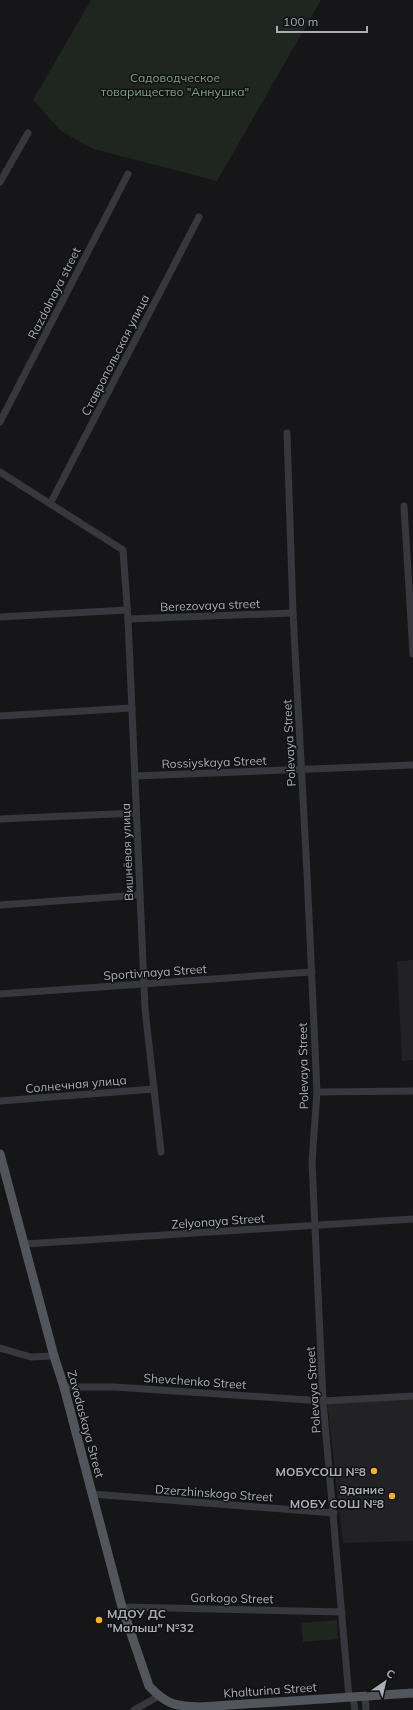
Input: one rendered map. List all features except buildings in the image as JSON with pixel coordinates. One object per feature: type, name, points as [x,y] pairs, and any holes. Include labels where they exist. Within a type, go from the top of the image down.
[{"type":"main road","name":"Zavodaskaya Street","points":[[0,1154],[54,1356],[64,1387],[122,1607],[143,1670],[150,1686],[159,1696]]},
{"type":"main road","name":"Khalturina Street","points":[[159,1696],[175,1706],[200,1707],[413,1693]]},
{"type":"street","points":[[0,182],[28,133]]},
{"type":"street","name":"Razdolnaya street","points":[[0,422],[128,174]]},
{"type":"street","name":"Ставропольская улица","points":[[50,504],[198,217]]},
{"type":"street","name":"Polevaya Street","points":[[287,433],[293,613],[317,1092],[312,1162],[323,1401],[342,1612],[351,1697],[355,1710]]},
{"type":"street","points":[[0,472],[50,504]]},
{"type":"street","name":"Вишнёвая улица","points":[[50,504],[123,550],[128,619],[143,983],[162,1152]]},
{"type":"street","points":[[404,506],[413,654]]},
{"type":"street","points":[[0,617],[127,610]]},
{"type":"street","name":"Berezovaya street","points":[[128,619],[293,613]]},
{"type":"street","points":[[0,716],[132,708]]},
{"type":"street","name":"Rossiyskaya Street","points":[[135,776],[413,765]]},
{"type":"street","points":[[0,819],[136,813]]},
{"type":"street","points":[[0,905],[140,895]]},
{"type":"street","name":"Sportivnaya Street","points":[[0,994],[312,972]]},
{"type":"street","name":"Солнечная улица","points":[[0,1101],[154,1088]]},
{"type":"street","points":[[317,1092],[413,1091]]},
{"type":"street","name":"Zelyonaya Street","points":[[25,1244],[413,1219]]},
{"type":"street","points":[[0,1348],[30,1357],[54,1356]]},
{"type":"street","name":"Shevchenko Street","points":[[64,1387],[115,1387],[323,1401],[413,1396]]},
{"type":"street","name":"Dzerzhinskogo Street","points":[[92,1494],[334,1513]]},
{"type":"street","name":"Gorkogo Street","points":[[122,1607],[342,1612]]},
{"type":"street","points":[[134,1710],[159,1696]]},
{"type":"street","points":[[365,1696],[366,1710]]},
{"type":"shaded area","points":[[413,960],[413,1060],[402,1061],[397,961]]},
{"type":"shaded area","name":"МОБУСОШ №8","points":[[413,1397],[413,1541],[343,1543],[327,1401]]},
{"type":"green space","name":"Садоводческое товарищество \"Аннушка\"","points":[[91,0],[321,0],[217,181],[94,149],[62,132],[33,100]]},
{"type":"green space","points":[[337,1620],[338,1639],[303,1642],[301,1623]]},
{"type":"place","name":"МОБУСОШ №8","points":[[374,1471]]},
{"type":"place","name":"Здание МОБУ СОШ №8","points":[[392,1496]]},
{"type":"place","name":"МДОУ ДС \"Малыш\" №32","points":[[99,1620]]}]
